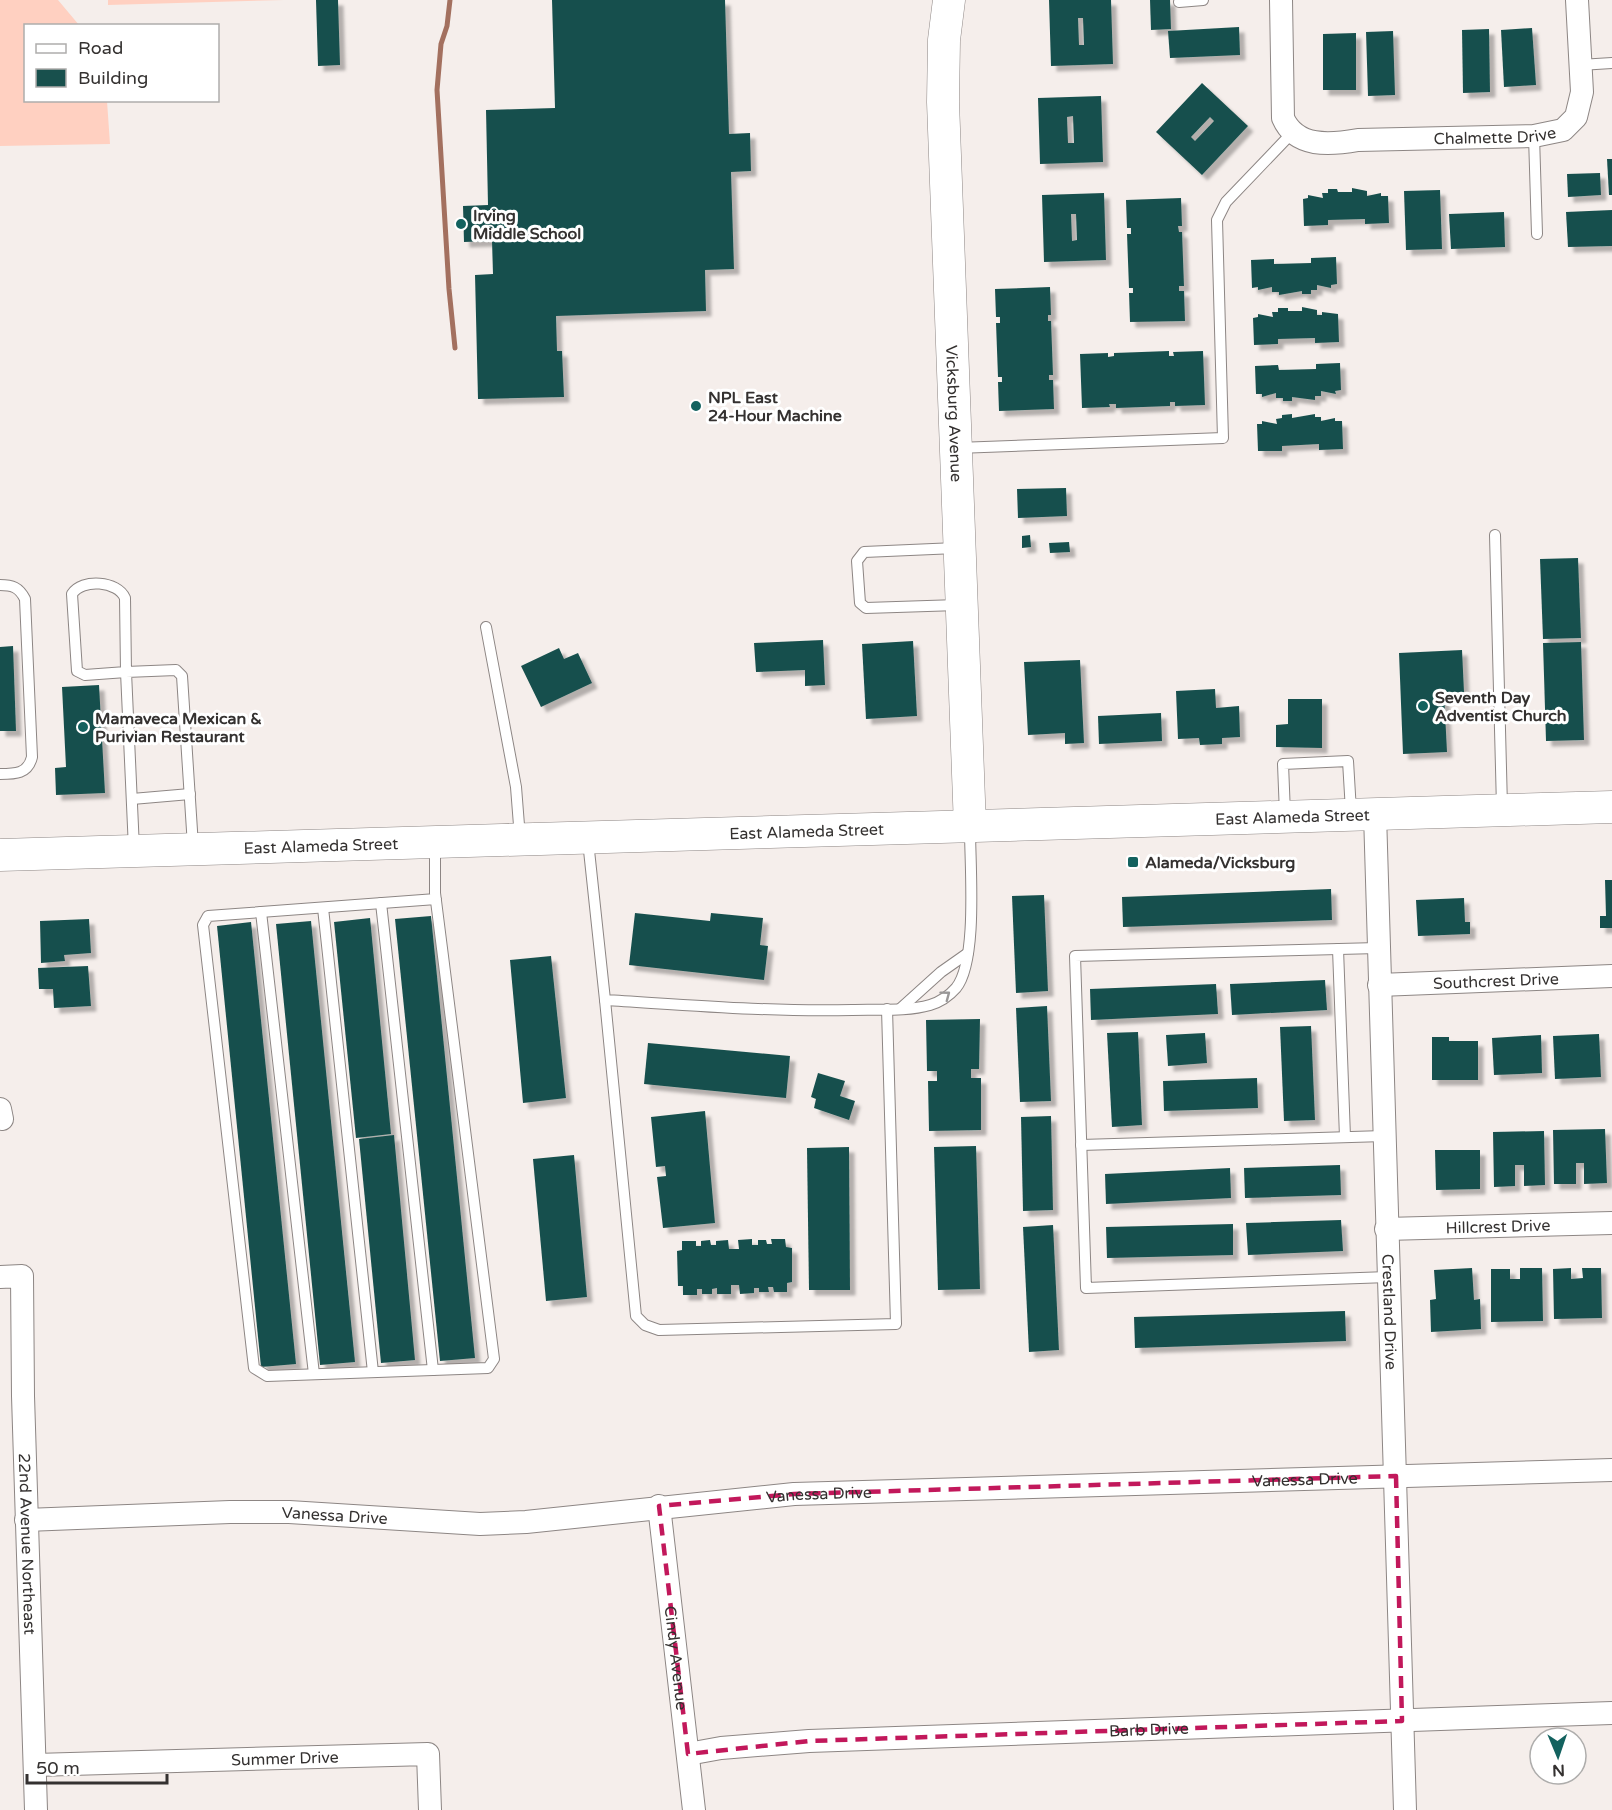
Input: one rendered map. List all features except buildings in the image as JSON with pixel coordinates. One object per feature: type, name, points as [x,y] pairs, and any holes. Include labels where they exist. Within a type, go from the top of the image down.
[{"type":"street","name":"Vicksburg Avenue","points":[[949,0],[944,40],[943,102],[954,448],[970,827]]},
{"type":"street","points":[[1281,0],[1282,118],[1292,133]]},
{"type":"street","name":"Chalmette Drive","points":[[1292,133],[1311,141],[1336,144],[1358,140],[1534,136],[1563,130],[1576,117],[1582,92],[1577,0]]},
{"type":"street","name":"East Alameda Street","points":[[0,855],[1612,807]]},
{"type":"street","name":"Crestland Drive","points":[[1363,814],[1378,948],[1405,1810]]},
{"type":"street","name":"Southcrest Drive","points":[[1379,985],[1612,976]]},
{"type":"street","name":"Hillcrest Drive","points":[[1386,1229],[1612,1223]]},
{"type":"street","name":"22nd Avenue Northeast","points":[[11,1277],[26,1520],[36,1810]]},
{"type":"street","name":"Vanessa Drive","points":[[26,1520],[230,1512],[480,1524],[526,1522],[659,1506],[794,1494],[1612,1470]]},
{"type":"street","name":"Cindy Avenue","points":[[659,1506],[694,1810]]},
{"type":"street","name":"Barb Drive","points":[[688,1754],[721,1748],[810,1741],[1612,1713]]},
{"type":"street","name":"Summer Drive","points":[[34,1765],[428,1754],[430,1810]]},
{"type":"lane","points":[[1179,2],[1203,0]]},
{"type":"lane","points":[[1580,65],[1612,63]]},
{"type":"lane","points":[[954,448],[1223,438],[1217,220],[1226,202],[1292,133]]},
{"type":"lane","points":[[1534,136],[1537,234]]},
{"type":"lane","points":[[1495,535],[1503,810]]},
{"type":"lane","points":[[959,548],[864,552],[857,561],[860,603],[866,608],[961,605]]},
{"type":"lane","points":[[0,585],[12,585],[22,592],[25,599],[32,757],[22,772],[0,774]]},
{"type":"lane","points":[[134,851],[126,672],[124,598],[121,590],[112,585],[84,585],[76,588],[72,594],[77,671],[85,675],[126,672],[176,670],[182,676],[193,849]]},
{"type":"lane","points":[[486,627],[516,787],[520,839]]},
{"type":"lane","points":[[1285,817],[1283,764],[1348,761],[1363,814]]},
{"type":"lane","points":[[132,799],[190,794]]},
{"type":"lane","points":[[605,1000],[776,1010],[899,1009],[927,1006],[943,1000],[957,987],[968,953],[971,919],[970,827]]},
{"type":"lane","points":[[587,837],[636,1316],[645,1325],[659,1330],[896,1324],[887,1009]]},
{"type":"lane","points":[[435,841],[436,899],[494,1359],[488,1368],[267,1376],[254,1368],[252,1356],[203,925],[208,916],[436,899]]},
{"type":"lane","points":[[381,903],[433,1370]]},
{"type":"lane","points":[[323,908],[373,1372]]},
{"type":"lane","points":[[261,912],[314,1374]]},
{"type":"lane","points":[[1378,948],[1075,956],[1086,1288],[1388,1277]]},
{"type":"lane","points":[[1338,949],[1345,1137]]},
{"type":"lane","points":[[899,1009],[941,972],[968,953]]},
{"type":"lane","points":[[1081,1145],[1383,1136]]},
{"type":"highlighted area","points":[[1396,1476],[1402,1721],[809,1741],[688,1754],[659,1506],[794,1494]]},
{"type":"shaded area","points":[[0,0],[58,0],[78,24],[24,24],[24,102],[107,102],[110,144],[0,146]]},
{"type":"shaded area","points":[[108,0],[284,0],[108,5]]},
{"type":"waterway","points":[[450,0],[447,26],[441,44],[437,90],[449,289],[455,348]]},
{"type":"place","name":"Irving Middle School","points":[[461,224]]},
{"type":"place","name":"NPL East 24-Hour Machine","points":[[696,406]]},
{"type":"place","name":"Seventh Day Adventist Church","points":[[1423,706]]},
{"type":"place","name":"Mamaveca Mexican & Purivian Restaurant","points":[[83,727]]},
{"type":"place","name":"Alameda/Vicksburg","points":[[1133,862]]}]
